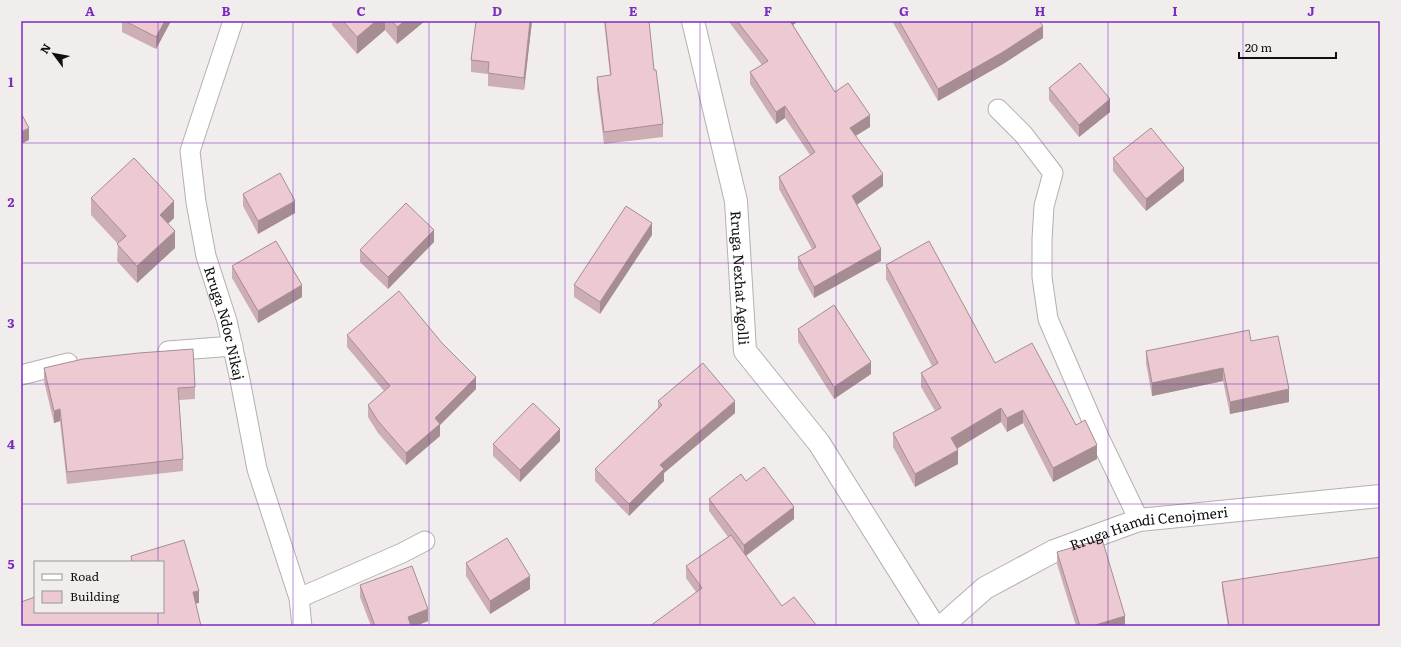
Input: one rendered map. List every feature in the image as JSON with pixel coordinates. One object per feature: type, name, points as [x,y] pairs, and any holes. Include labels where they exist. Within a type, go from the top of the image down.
[{"type":"street","name":"Rruga Nexhat Agolli","points":[[693,21],[736,201],[746,351],[819,443],[934,626]]},
{"type":"street","name":"Rruga Hamdi Cenojmeri","points":[[942,626],[985,588],[1054,551],[1139,520],[1380,496]]},
{"type":"lane","name":"Rruga Ndoc Nikaj","points":[[233,21],[190,151],[196,202],[206,256],[227,321],[257,469],[299,598],[302,626]]},
{"type":"lane","points":[[998,109],[1023,134],[1053,173],[1044,206],[1042,239],[1042,277],[1048,319],[1099,437],[1139,520]]},
{"type":"lane","points":[[154,352],[232,346]]},
{"type":"lane","points":[[21,375],[85,360]]},
{"type":"lane","points":[[299,598],[402,553],[425,541]]},
{"type":"building","points":[[125,21],[165,21],[156,37]]},
{"type":"building","points":[[343,21],[376,21],[357,37]]},
{"type":"building","points":[[392,21],[405,21],[397,27]]},
{"type":"building","points":[[476,21],[530,21],[524,78],[488,73],[489,62],[471,60]]},
{"type":"building","points":[[605,21],[649,21],[654,70],[656,70],[663,124],[604,132],[597,77],[611,75]]},
{"type":"building","points":[[737,21],[790,21],[835,92],[848,83],[870,115],[850,128],[883,174],[852,196],[881,249],[814,287],[798,257],[816,247],[779,177],[815,152],[785,106],[776,112],[750,72],[768,61]]},
{"type":"building","points":[[899,21],[1039,21],[1043,26],[1003,52],[938,89]]},
{"type":"building","points":[[1080,63],[1110,99],[1079,125],[1049,88]]},
{"type":"building","points":[[21,113],[29,128],[21,132]]},
{"type":"building","points":[[1151,128],[1184,168],[1146,199],[1113,158]]},
{"type":"building","points":[[134,158],[174,201],[160,215],[175,231],[137,266],[117,244],[126,236],[91,198]]},
{"type":"building","points":[[280,173],[295,201],[258,221],[243,194]]},
{"type":"building","points":[[406,203],[434,230],[388,277],[360,250]]},
{"type":"building","points":[[626,206],[652,223],[600,302],[574,285]]},
{"type":"building","points":[[276,241],[302,285],[258,311],[232,266]]},
{"type":"building","points":[[929,241],[995,363],[1032,343],[1076,425],[1085,420],[1097,445],[1053,468],[1023,410],[1007,418],[1001,408],[951,438],[958,450],[915,474],[893,433],[941,408],[921,373],[938,363],[886,265]]},
{"type":"building","points":[[399,291],[442,343],[476,377],[435,418],[440,424],[406,453],[378,421],[368,405],[390,386],[347,335]]},
{"type":"building","points":[[834,305],[871,362],[834,387],[798,329]]},
{"type":"building","points":[[1249,330],[1251,341],[1278,336],[1289,389],[1230,402],[1223,368],[1152,383],[1146,351]]},
{"type":"building","points":[[193,349],[195,387],[178,388],[183,459],[67,472],[60,409],[54,411],[44,368],[83,359]]},
{"type":"building","points":[[703,363],[735,401],[660,465],[664,469],[629,504],[595,469],[662,405],[658,401]]},
{"type":"building","points":[[533,403],[560,429],[520,470],[493,444]]},
{"type":"building","points":[[764,467],[794,507],[744,545],[709,499],[741,474],[746,481]]},
{"type":"building","points":[[731,535],[782,606],[794,597],[817,626],[650,626],[702,588],[686,566]]},
{"type":"building","points":[[507,538],[530,576],[490,601],[466,563]]},
{"type":"building","points":[[1102,539],[1125,616],[1092,626],[1080,626],[1057,552]]},
{"type":"building","points":[[184,540],[199,591],[193,592],[201,626],[21,626],[21,602],[34,597],[34,613],[164,613],[164,561],[132,561],[131,556]]},
{"type":"building","points":[[1380,557],[1380,626],[1229,626],[1222,582]]},
{"type":"building","points":[[412,566],[428,609],[408,617],[411,626],[375,626],[360,585]]}]
